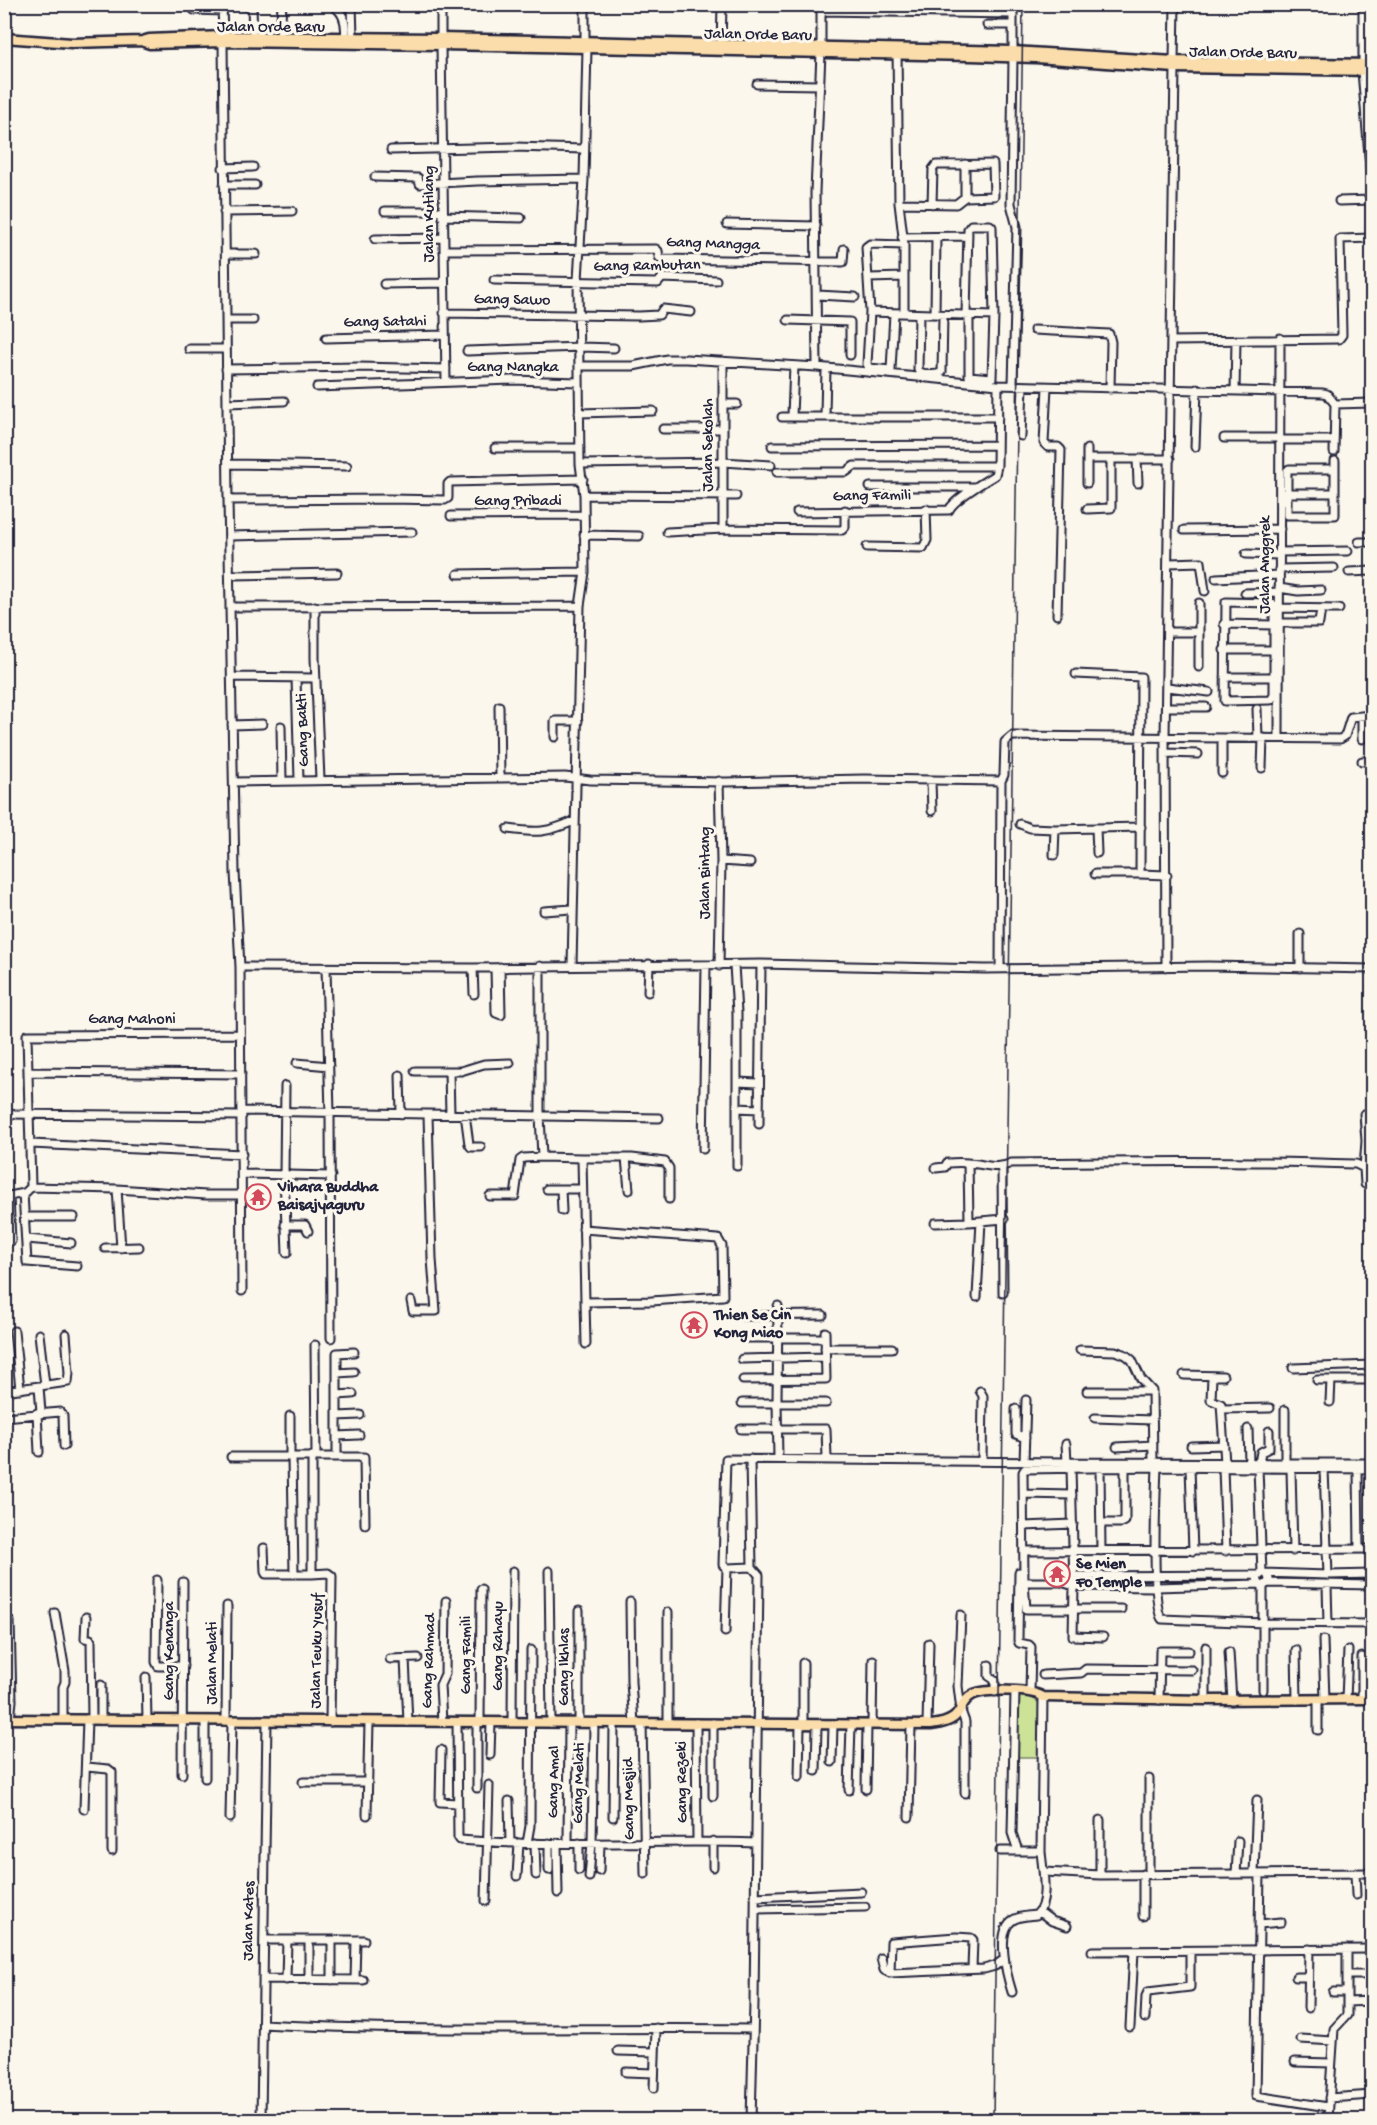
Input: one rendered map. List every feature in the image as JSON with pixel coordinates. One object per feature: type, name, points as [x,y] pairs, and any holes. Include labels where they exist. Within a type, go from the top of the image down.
[{"type":"main road","name":"Jalan Orde Baru","points":[[223,39],[253,36],[280,36],[294,40],[349,37],[586,45],[1013,54],[1174,64],[1366,66],[1372,71]]},
{"type":"main road","name":"Jalan Orde Baru","points":[[4,38],[72,43],[142,42],[149,39],[441,41]]},
{"type":"main road","points":[[8,1714],[93,1720],[927,1725],[951,1721],[969,1698],[976,1693],[1016,1691],[1030,1692],[1043,1697],[1159,1700],[1372,1699]]},
{"type":"street","points":[[280,36],[282,4]]},
{"type":"street","points":[[329,4],[337,7],[341,12],[349,37]]},
{"type":"street","points":[[349,37],[352,4]]},
{"type":"street","name":"Jalan Kutilang","points":[[441,4],[446,382]]},
{"type":"street","points":[[572,966],[580,606],[585,572],[584,495],[580,464],[579,366],[581,347],[578,280],[584,179],[585,4]]},
{"type":"street","points":[[721,48],[722,4]]},
{"type":"street","points":[[1012,4],[1011,204],[1017,226],[1013,385]]},
{"type":"street","points":[[1166,967],[1165,738],[1175,4]]},
{"type":"street","points":[[1363,4],[1372,192]]},
{"type":"street","points":[[241,5],[252,6],[253,36]]},
{"type":"street","points":[[194,10],[223,8],[228,500],[240,967],[242,1291]]},
{"type":"street","points":[[817,368],[816,226],[821,8],[1012,14]]},
{"type":"street","points":[[987,25],[1012,25]]},
{"type":"street","points":[[897,51],[899,203],[903,241],[904,313]]},
{"type":"street","points":[[757,84],[820,85]]},
{"type":"street","points":[[391,150],[515,147],[584,149]]},
{"type":"street","points":[[964,197],[965,164]]},
{"type":"street","points":[[899,203],[932,204],[956,204],[964,197],[992,197],[996,195],[993,164],[934,166],[932,204]]},
{"type":"street","points":[[223,168],[253,166]]},
{"type":"street","points":[[375,177],[419,178],[420,184],[584,179]]},
{"type":"street","points":[[224,185],[255,185]]},
{"type":"street","points":[[1339,201],[1372,200]]},
{"type":"street","points":[[224,212],[292,211]]},
{"type":"street","points":[[385,211],[520,218]]},
{"type":"street","points":[[727,224],[816,226]]},
{"type":"street","points":[[971,225],[993,227],[994,316],[993,377],[970,377],[967,316],[968,229],[971,225]]},
{"type":"street","points":[[894,313],[892,367],[890,370],[868,367],[870,312],[867,245],[936,237],[968,236]]},
{"type":"street","points":[[919,314],[918,370],[921,373],[939,374],[942,372],[936,237]]},
{"type":"street","points":[[375,239],[443,238]]},
{"type":"street","points":[[1171,341],[1341,338],[1340,239],[1372,238]]},
{"type":"street","points":[[444,250],[579,249]]},
{"type":"street","name":"Gang Mangga","points":[[579,249],[656,249],[661,259],[816,261]]},
{"type":"street","points":[[816,261],[843,262],[844,249]]},
{"type":"street","points":[[226,254],[256,254]]},
{"type":"street","points":[[868,278],[904,277]]},
{"type":"street","name":"Gang Rambutan","points":[[494,280],[658,283],[662,278],[716,280]]},
{"type":"street","points":[[384,284],[444,283]]},
{"type":"street","points":[[816,295],[855,297]]},
{"type":"street","name":"Gang Sawo","points":[[444,313],[579,316],[659,315],[663,309],[691,312]]},
{"type":"street","points":[[870,312],[994,316]]},
{"type":"street","points":[[226,320],[253,320]]},
{"type":"street","points":[[788,320],[850,322],[850,356]]},
{"type":"street","points":[[1035,330],[1109,334],[1111,342],[1110,389]]},
{"type":"street","name":"Gang Satahi","points":[[326,338],[444,335]]},
{"type":"street","name":"Jalan Anggrek","points":[[1279,738],[1277,624],[1283,493],[1280,439],[1280,338]]},
{"type":"street","points":[[1235,391],[1236,340]]},
{"type":"street","points":[[467,351],[614,348]]},
{"type":"street","points":[[189,349],[226,349]]},
{"type":"street","points":[[579,366],[633,366],[674,359],[826,368],[998,385],[1323,393],[1327,394],[1335,404],[1334,452]]},
{"type":"street","name":"Jalan Sekolah","points":[[723,361],[723,529]]},
{"type":"street","points":[[792,416],[794,366]]},
{"type":"street","points":[[226,369],[359,367],[446,369]]},
{"type":"street","points":[[825,416],[826,368]]},
{"type":"street","name":"Gang Nangka","points":[[317,387],[522,380],[579,382]]},
{"type":"street","points":[[870,487],[975,487],[995,475],[998,385]]},
{"type":"street","points":[[1021,436],[1023,386]]},
{"type":"street","points":[[1047,387],[1044,443],[1046,446],[1059,447],[1061,450],[1057,615]]},
{"type":"street","points":[[1195,447],[1197,389]]},
{"type":"street","points":[[227,403],[284,401]]},
{"type":"street","points":[[1335,404],[1372,403]]},
{"type":"street","points":[[723,404],[737,404]]},
{"type":"street","points":[[579,413],[653,411]]},
{"type":"street","points":[[782,417],[998,417]]},
{"type":"street","points":[[663,429],[722,429]]},
{"type":"street","points":[[1224,438],[1334,440]]},
{"type":"street","points":[[772,446],[997,445]]},
{"type":"street","points":[[495,448],[580,448]]},
{"type":"street","points":[[1087,449],[1087,483]]},
{"type":"street","points":[[1087,459],[1170,459]]},
{"type":"street","points":[[1088,508],[1111,508],[1111,459]]},
{"type":"street","points":[[1137,459],[1138,483]]},
{"type":"street","points":[[1335,461],[1335,469],[1335,493],[1335,513],[1333,515],[1287,515],[1283,493],[1289,469],[1335,469]]},
{"type":"street","points":[[580,464],[723,462],[771,465]]},
{"type":"street","points":[[228,464],[347,466]]},
{"type":"street","points":[[777,472],[846,472],[854,466],[997,466]]},
{"type":"street","points":[[228,500],[448,499],[450,482],[583,479]]},
{"type":"street","name":"Gang Famili","points":[[797,512],[949,510],[952,502],[968,494],[975,487]]},
{"type":"street","points":[[1283,493],[1335,493]]},
{"type":"street","points":[[584,495],[736,496]]},
{"type":"street","points":[[867,547],[923,548],[927,540],[926,509]]},
{"type":"street","points":[[667,532],[723,529],[842,530],[845,527],[845,510]]},
{"type":"street","name":"Gang Pribadi","points":[[451,516],[584,515]]},
{"type":"street","points":[[1184,530],[1280,529]]},
{"type":"street","points":[[229,536],[412,532]]},
{"type":"street","points":[[584,535],[639,536]]},
{"type":"street","points":[[1359,542],[1372,542]]},
{"type":"street","points":[[1246,554],[1348,551]]},
{"type":"street","points":[[1169,563],[1201,562],[1205,591]]},
{"type":"street","points":[[1216,578],[1334,568]]},
{"type":"street","points":[[1349,572],[1372,571]]},
{"type":"street","points":[[458,574],[585,572]]},
{"type":"street","points":[[230,575],[337,573]]},
{"type":"street","points":[[1245,593],[1321,590]]},
{"type":"street","points":[[1224,650],[1277,650],[1275,695],[1271,700],[1226,701],[1224,677],[1224,650],[1224,624],[1224,604],[1228,602],[1273,603],[1277,624]]},
{"type":"street","points":[[1199,603],[1199,668]]},
{"type":"street","name":"Gang Bakti","points":[[315,606],[315,678],[320,780]]},
{"type":"street","points":[[230,607],[580,606]]},
{"type":"street","points":[[1279,608],[1339,609]]},
{"type":"street","points":[[1224,624],[1319,623],[1321,609]]},
{"type":"street","points":[[1168,632],[1199,632]]},
{"type":"street","points":[[1076,674],[1141,677],[1140,874]]},
{"type":"street","points":[[232,677],[315,678]]},
{"type":"street","points":[[1224,677],[1274,677]]},
{"type":"street","points":[[296,678],[299,780]]},
{"type":"street","points":[[1167,687],[1209,692]]},
{"type":"street","points":[[499,706],[500,778]]},
{"type":"street","points":[[1166,707],[1206,707]]},
{"type":"street","points":[[1257,709],[1262,768]]},
{"type":"street","points":[[1000,968],[1001,781],[1004,776],[1004,745],[1007,739],[1012,736],[1340,739],[1345,736],[1351,717],[1372,715]]},
{"type":"street","points":[[1362,716],[1362,739]]},
{"type":"street","points":[[555,737],[555,721],[578,721]]},
{"type":"street","points":[[232,725],[262,724]]},
{"type":"street","points":[[281,726],[282,781]]},
{"type":"street","points":[[1222,738],[1222,773]]},
{"type":"street","points":[[1166,753],[1198,754]]},
{"type":"street","points":[[1362,761],[1372,761]]},
{"type":"street","points":[[234,782],[577,777],[590,780],[1001,781]]},
{"type":"street","name":"Jalan Bintang","points":[[719,781],[721,861],[719,966]]},
{"type":"street","points":[[931,781],[932,811]]},
{"type":"street","points":[[508,829],[534,833],[546,832],[574,821]]},
{"type":"street","points":[[1020,824],[1030,828],[1055,829],[1141,827]]},
{"type":"street","points":[[1096,828],[1097,853]]},
{"type":"street","points":[[1054,855],[1055,829]]},
{"type":"street","points":[[721,861],[750,863]]},
{"type":"street","points":[[1095,874],[1167,875]]},
{"type":"street","points":[[544,911],[572,909]]},
{"type":"street","points":[[1300,934],[1300,968]]},
{"type":"street","points":[[648,992],[649,964]]},
{"type":"street","points":[[240,967],[497,968],[761,964],[1000,968],[1372,969]]},
{"type":"street","points":[[759,1124],[761,964]]},
{"type":"street","points":[[734,965],[737,1013],[737,1166]]},
{"type":"street","points":[[540,966],[542,1157]]},
{"type":"street","points":[[704,1149],[706,966]]},
{"type":"street","points":[[326,968],[331,1176],[331,1338]]},
{"type":"street","points":[[472,968],[474,994]]},
{"type":"street","points":[[497,968],[501,1015],[496,1013],[497,968]]},
{"type":"street","name":"Gang Mahoni","points":[[28,1072],[25,1037],[30,1034],[240,1034]]},
{"type":"street","points":[[297,1063],[329,1066]]},
{"type":"street","points":[[415,1071],[468,1070],[484,1064],[510,1063]]},
{"type":"street","points":[[449,1071],[450,1114]]},
{"type":"street","points":[[31,1187],[28,1072],[241,1074]]},
{"type":"street","points":[[400,1075],[401,1114]]},
{"type":"street","points":[[737,1082],[759,1083]]},
{"type":"street","points":[[285,1086],[284,1175],[287,1253]]},
{"type":"street","points":[[737,1108],[759,1109]]},
{"type":"street","points":[[4,1114],[330,1113],[659,1118]]},
{"type":"street","points":[[465,1114],[469,1144],[480,1148]]},
{"type":"street","points":[[1364,1114],[1369,1141],[1364,1168],[1365,1184],[1372,1185]]},
{"type":"street","points":[[411,1301],[413,1311],[436,1311],[432,1259],[428,1115]]},
{"type":"street","points":[[31,1144],[242,1154]]},
{"type":"street","points":[[582,1158],[586,1344]]},
{"type":"street","points":[[490,1196],[512,1197],[516,1195],[520,1159],[626,1158],[667,1163],[669,1199]]},
{"type":"street","points":[[626,1158],[628,1190]]},
{"type":"street","points":[[936,1168],[945,1167],[947,1163],[968,1162],[1002,1167],[1011,1163],[1258,1161],[1356,1164],[1364,1168]]},
{"type":"street","points":[[968,1162],[969,1222]]},
{"type":"street","points":[[1002,1167],[1003,1293]]},
{"type":"street","points":[[242,1174],[331,1176]]},
{"type":"street","points":[[11,1241],[9,1196],[24,1193],[31,1187],[242,1195]]},
{"type":"street","points":[[117,1189],[121,1248]]},
{"type":"street","points":[[547,1189],[582,1189]]},
{"type":"street","points":[[561,1189],[562,1211]]},
{"type":"street","points":[[24,1193],[26,1260],[29,1264],[77,1266]]},
{"type":"street","points":[[26,1217],[74,1217]]},
{"type":"street","points":[[935,1223],[1004,1220]]},
{"type":"street","points":[[977,1297],[981,1221]]},
{"type":"street","points":[[285,1225],[305,1226],[308,1231]]},
{"type":"street","points":[[583,1229],[718,1239],[722,1246],[724,1290],[723,1296],[718,1297],[585,1302]]},
{"type":"street","points":[[27,1239],[71,1243]]},
{"type":"street","points":[[105,1248],[139,1247]]},
{"type":"street","points":[[778,1306],[778,1459]]},
{"type":"street","points":[[744,1316],[823,1316]]},
{"type":"street","points":[[14,1331],[20,1389]]},
{"type":"street","points":[[39,1334],[42,1386],[39,1452]]},
{"type":"street","points":[[4,1391],[68,1382],[66,1334]]},
{"type":"street","points":[[743,1338],[825,1335],[826,1379],[743,1380]]},
{"type":"street","name":"Jalan Teuku Yusuf","points":[[315,1346],[312,1574],[328,1573],[332,1576],[330,1722]]},
{"type":"street","points":[[825,1348],[892,1348]]},
{"type":"street","points":[[1080,1350],[1123,1353],[1132,1360],[1138,1375],[1152,1391],[1158,1614],[1165,1620],[1372,1624]]},
{"type":"street","points":[[337,1457],[337,1353],[354,1352]]},
{"type":"street","points":[[742,1359],[825,1358]]},
{"type":"street","points":[[1293,1368],[1372,1365]]},
{"type":"street","points":[[337,1373],[354,1372]]},
{"type":"street","points":[[1184,1375],[1223,1376]]},
{"type":"street","points":[[1212,1376],[1211,1400],[1221,1403],[1222,1409],[1226,1551]]},
{"type":"street","points":[[1317,1380],[1372,1380]]},
{"type":"street","points":[[1330,1402],[1332,1380]]},
{"type":"street","points":[[980,1391],[983,1396],[982,1460]]},
{"type":"street","points":[[1088,1391],[1152,1391]]},
{"type":"street","points":[[337,1395],[353,1394]]},
{"type":"street","points":[[1026,1400],[1022,1462],[1018,1638],[1019,1643],[1030,1646],[1030,1692]]},
{"type":"street","points":[[742,1403],[826,1403]]},
{"type":"street","points":[[1222,1409],[1270,1408]]},
{"type":"street","points":[[1016,1409],[1016,1435],[1025,1438]]},
{"type":"street","points":[[1285,1410],[1285,1463]]},
{"type":"street","points":[[4,1417],[58,1411],[63,1414],[64,1446]]},
{"type":"street","points":[[337,1416],[360,1415]]},
{"type":"street","points":[[290,1416],[294,1574]]},
{"type":"street","points":[[1095,1418],[1152,1420]]},
{"type":"street","points":[[741,1429],[826,1429],[826,1459]]},
{"type":"street","points":[[1248,1429],[1249,1462]]},
{"type":"street","points":[[1263,1584],[1256,1580],[1262,1574],[1258,1466],[1260,1453],[1269,1448],[1269,1431]]},
{"type":"street","points":[[337,1436],[359,1435]]},
{"type":"street","points":[[1066,1444],[1072,1495],[1074,1637],[1103,1637]]},
{"type":"street","points":[[1191,1446],[1224,1444]]},
{"type":"street","points":[[1117,1447],[1153,1445]]},
{"type":"street","points":[[231,1457],[364,1457],[365,1524]]},
{"type":"street","points":[[725,1632],[726,1568],[722,1563],[726,1458],[982,1460],[1100,1468],[1155,1465],[1190,1468],[1249,1462],[1258,1466],[1285,1463],[1372,1463]]},
{"type":"street","points":[[750,1459],[752,1567],[759,1575],[753,2029],[749,2118],[830,2121]]},
{"type":"street","points":[[1121,1609],[1027,1610],[1024,1605],[1023,1472],[1026,1468],[1069,1465],[1224,1465],[1291,1469],[1372,1469]]},
{"type":"street","points":[[1101,1523],[1125,1521],[1125,1467]]},
{"type":"street","points":[[1100,1468],[1101,1551]]},
{"type":"street","points":[[1190,1468],[1193,1551]]},
{"type":"street","points":[[1291,1469],[1293,1551]]},
{"type":"street","points":[[1324,1469],[1328,1575]]},
{"type":"street","points":[[1358,1469],[1359,1549]]},
{"type":"street","points":[[1024,1494],[1072,1495]]},
{"type":"street","points":[[1024,1526],[1073,1524]]},
{"type":"street","points":[[264,1548],[266,1574],[312,1574]]},
{"type":"street","points":[[1024,1551],[1372,1549]]},
{"type":"street","points":[[726,1568],[752,1567]]},
{"type":"street","name":"Gang Rahayu","points":[[512,1721],[513,1571]]},
{"type":"street","points":[[549,1571],[550,1723]]},
{"type":"street","points":[[1262,1574],[1269,1579],[1263,1584]]},
{"type":"street","points":[[1061,1582],[1074,1576],[1372,1574]]},
{"type":"street","points":[[157,1580],[156,1662],[158,1666],[183,1666]]},
{"type":"street","name":"Gang Kenanga","points":[[182,1774],[183,1582]]},
{"type":"street","points":[[1024,1582],[1061,1582],[1074,1586],[1156,1587],[1263,1584],[1372,1586]]},
{"type":"street","points":[[1263,1584],[1263,1690]]},
{"type":"street","points":[[1327,1586],[1328,1624]]},
{"type":"street","name":"Gang Famili","points":[[477,1788],[481,1589]]},
{"type":"street","name":"Gang Rahmad","points":[[442,1722],[440,1685],[445,1674],[446,1600]]},
{"type":"street","name":"Gang Mesjid","points":[[630,1602],[631,1682],[638,1723],[645,1874]]},
{"type":"street","name":"Jalan Melati","points":[[227,1606],[230,1818]]},
{"type":"street","name":"Gang Ikhlas","points":[[579,1611],[579,1723]]},
{"type":"street","points":[[668,1612],[668,1723]]},
{"type":"street","points":[[55,1613],[65,1671],[63,1719]]},
{"type":"street","points":[[961,1615],[958,1686],[961,1711],[965,1722],[965,1793]]},
{"type":"street","points":[[86,1617],[85,1638],[91,1641],[93,1720]]},
{"type":"street","points":[[8,1714],[10,1621]]},
{"type":"street","points":[[1318,1730],[1322,1700],[1323,1640]]},
{"type":"street","points":[[927,1725],[929,1643]]},
{"type":"street","points":[[1206,1647],[1206,1700]]},
{"type":"street","points":[[518,1876],[523,1843],[530,1826],[531,1650]]},
{"type":"street","points":[[1296,1650],[1297,1700]]},
{"type":"street","points":[[1346,1700],[1348,1650]]},
{"type":"street","points":[[1159,1700],[1160,1651],[1189,1651]]},
{"type":"street","points":[[1229,1652],[1232,1701]]},
{"type":"street","points":[[1362,1657],[1362,1700]]},
{"type":"street","points":[[390,1659],[418,1658]]},
{"type":"street","points":[[405,1659],[408,1722]]},
{"type":"street","points":[[866,1789],[873,1660]]},
{"type":"street","points":[[799,1777],[803,1663]]},
{"type":"street","points":[[989,1665],[989,1676],[995,1680],[995,1692]]},
{"type":"street","points":[[1043,1675],[1081,1672],[1086,1669],[1192,1670]]},
{"type":"street","points":[[146,1677],[147,1720]]},
{"type":"street","points":[[84,1809],[93,1720],[101,1685]]},
{"type":"street","points":[[1016,1691],[1012,1825],[1014,1842],[1018,1851]]},
{"type":"street","points":[[1040,1912],[1045,1872],[1041,1851],[1043,1697]]},
{"type":"street","points":[[205,1720],[205,1778]]},
{"type":"street","name":"Jalan Kates","points":[[261,2121],[267,1721]]},
{"type":"street","points":[[367,1815],[369,1722]]},
{"type":"street","points":[[457,1722],[459,1839],[510,1843],[713,1841],[755,1843]]},
{"type":"street","points":[[490,1755],[491,1722]]},
{"type":"street","name":"Gang Amal","points":[[568,1843],[569,1723]]},
{"type":"street","name":"Gang Melati","points":[[594,1723],[596,1843]]},
{"type":"street","points":[[613,1817],[614,1723]]},
{"type":"street","name":"Gang Rezeki","points":[[696,1723],[697,1841]]},
{"type":"street","points":[[713,1723],[713,1796]]},
{"type":"street","points":[[816,1771],[817,1725]]},
{"type":"street","points":[[832,1762],[834,1725]]},
{"type":"street","points":[[849,1790],[851,1725]]},
{"type":"street","points":[[909,1817],[911,1725]]},
{"type":"street","points":[[441,1750],[440,1802],[457,1803]]},
{"type":"street","points":[[87,1767],[103,1768],[112,1772],[112,1851]]},
{"type":"street","points":[[1143,1916],[1149,1779]]},
{"type":"street","points":[[303,1782],[368,1782]]},
{"type":"street","points":[[486,1901],[489,1785]]},
{"type":"street","points":[[1257,1800],[1259,1951],[1256,2096],[1328,2108]]},
{"type":"street","points":[[509,1801],[510,1843]]},
{"type":"street","points":[[1100,1820],[1100,1875]]},
{"type":"street","points":[[713,1841],[713,1867]]},
{"type":"street","points":[[1236,1874],[1238,1841]]},
{"type":"street","points":[[535,1843],[536,1875]]},
{"type":"street","points":[[549,1843],[549,1870]]},
{"type":"street","points":[[557,1843],[558,1893]]},
{"type":"street","points":[[579,1843],[579,1870]]},
{"type":"street","points":[[596,1843],[599,1871]]},
{"type":"street","points":[[589,1877],[596,1843]]},
{"type":"street","points":[[1000,1851],[1041,1851]]},
{"type":"street","points":[[1045,1872],[1100,1875],[1372,1873]]},
{"type":"street","points":[[1355,1873],[1356,1895]]},
{"type":"street","points":[[755,1897],[861,1892]]},
{"type":"street","points":[[755,1909],[865,1907]]},
{"type":"street","points":[[1040,1912],[1052,1921],[1067,1926]]},
{"type":"street","points":[[1012,1992],[1003,1960],[1004,1945],[1011,1922],[1017,1918],[1036,1915],[1040,1912]]},
{"type":"street","points":[[1259,1924],[1281,1922]]},
{"type":"street","points":[[890,1972],[891,1942],[956,1937],[970,1937],[973,1940],[972,1969]]},
{"type":"street","points":[[263,1979],[359,1980],[360,1940],[264,1940]]},
{"type":"street","points":[[286,1980],[287,1940]]},
{"type":"street","points":[[309,1940],[309,1980]]},
{"type":"street","points":[[332,1940],[332,1980]]},
{"type":"street","points":[[1308,2008],[1309,1949]]},
{"type":"street","points":[[1092,1951],[1372,1949]]},
{"type":"street","points":[[1328,2121],[1335,2027],[1346,2016],[1347,1950]]},
{"type":"street","points":[[1130,2027],[1134,1951]]},
{"type":"street","points":[[1144,2018],[1148,1992],[1190,1987],[1190,1951]]},
{"type":"street","points":[[881,1958],[884,1970],[890,1972],[972,1969],[995,1966],[1003,1960]]},
{"type":"street","points":[[1347,1975],[1372,1975]]},
{"type":"street","points":[[1296,1977],[1308,1977]]},
{"type":"street","points":[[1333,1992],[1347,1992]]},
{"type":"street","points":[[1347,2002],[1372,2001]]},
{"type":"street","points":[[262,2024],[325,2028],[450,2030],[753,2029]]},
{"type":"street","points":[[654,2088],[656,2028]]},
{"type":"street","points":[[1301,2039],[1333,2041]]},
{"type":"street","points":[[618,2051],[655,2052]]},
{"type":"street","points":[[1294,2062],[1331,2063]]},
{"type":"street","points":[[626,2072],[654,2073]]},
{"type":"street","points":[[1329,2098],[1372,2095]]},
{"type":"green space","points":[[1017,1696],[1030,1696],[1039,1703],[1040,1757],[1014,1757]]},
{"type":"railway","points":[[993,2120],[1023,4]]},
{"type":"place","name":"Vihara Buddha Baisajyaguru","points":[[258,1197]]},
{"type":"place","name":"Thien Se Cin Kong Miao","points":[[694,1325]]},
{"type":"place","name":"Se Mien Fo Temple","points":[[1057,1574]]}]
